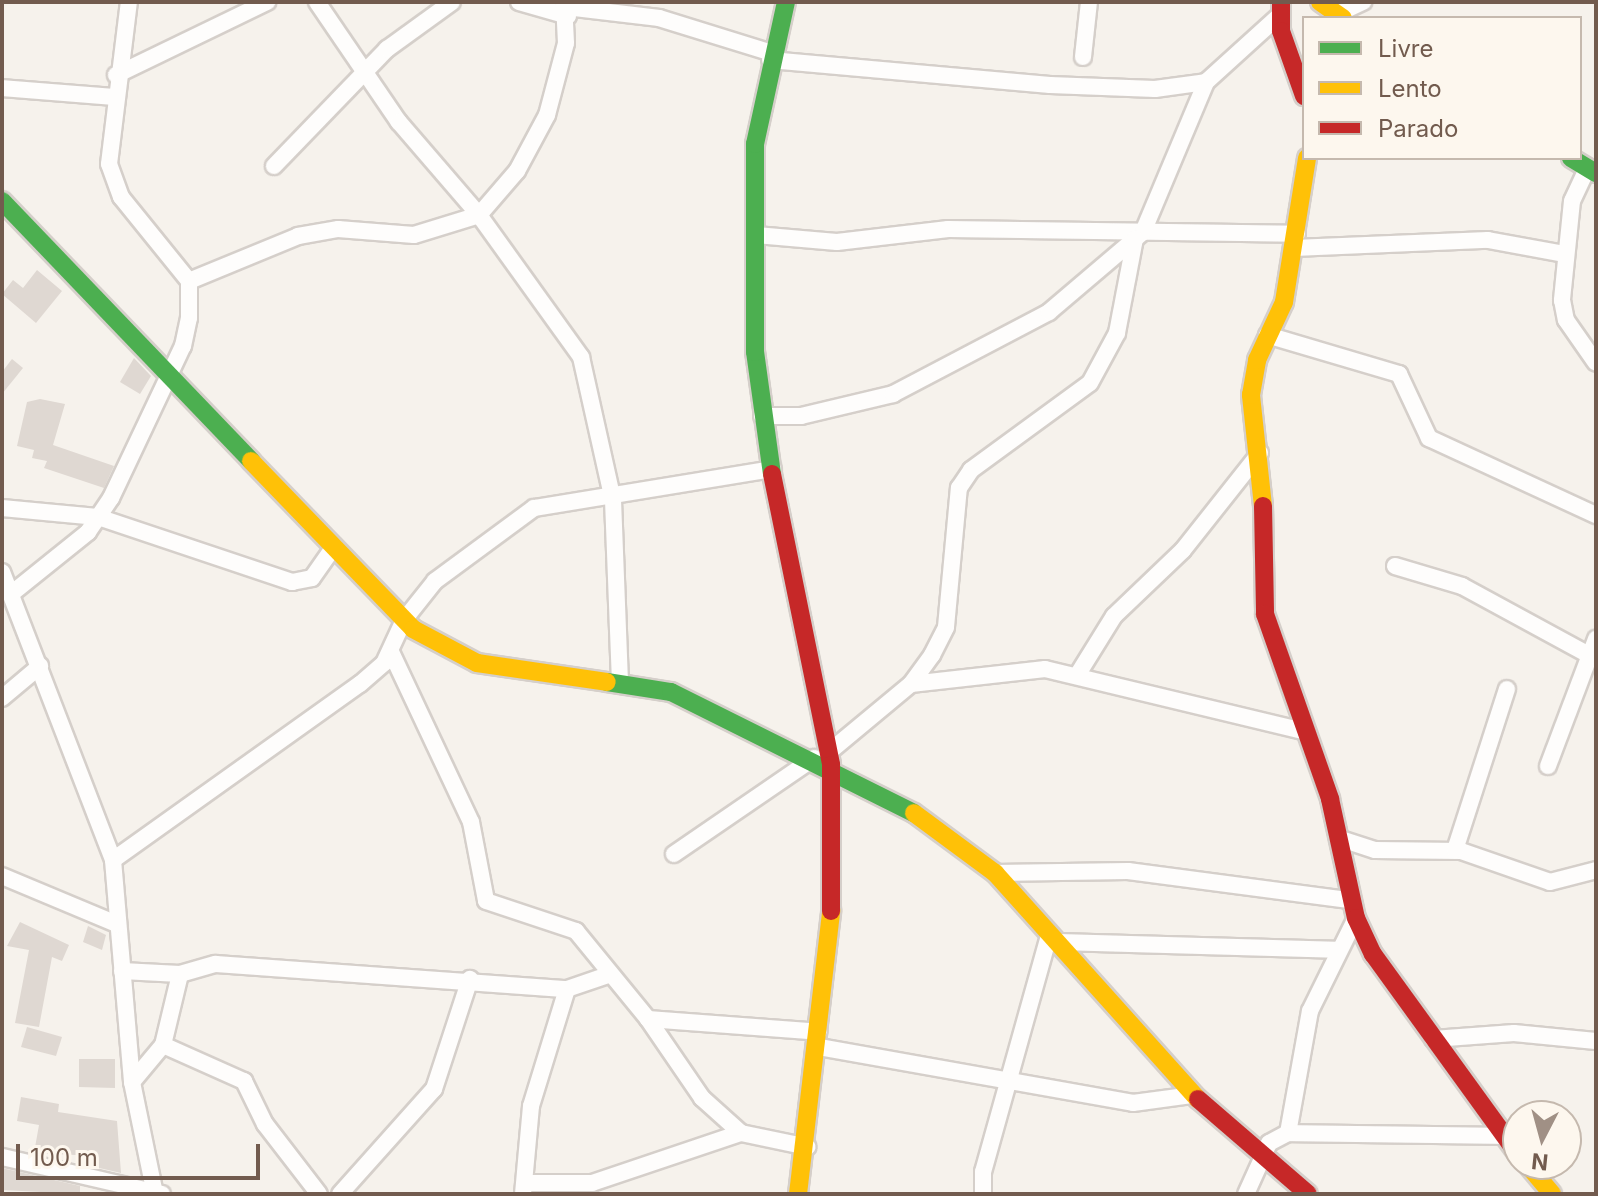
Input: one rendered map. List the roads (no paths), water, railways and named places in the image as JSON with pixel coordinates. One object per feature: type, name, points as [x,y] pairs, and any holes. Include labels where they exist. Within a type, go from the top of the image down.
[{"type":"street","points":[[11,594],[98,517],[171,374],[189,318],[189,281],[121,197],[109,164],[113,97],[129,2]]},
{"type":"street","points":[[116,75],[267,2]]},
{"type":"street","points":[[317,2],[367,68],[399,122],[479,215],[581,357],[613,500],[620,681]]},
{"type":"street","points":[[274,166],[351,94],[367,68],[452,2]]},
{"type":"street","points":[[519,2],[659,18],[771,56],[1050,85],[1155,89],[1206,82]]},
{"type":"street","points":[[786,2],[771,56],[755,144],[762,416],[825,758],[835,874],[808,1147],[798,1194]]},
{"type":"street","points":[[1083,57],[1089,2]]},
{"type":"street","points":[[1320,2],[1340,16],[1363,2]]},
{"type":"street","points":[[189,281],[298,236],[338,229],[414,235],[479,215],[517,171],[547,115],[566,8]]},
{"type":"street","points":[[674,854],[825,758],[911,684],[946,627],[959,488],[971,470],[1090,383],[1117,333],[1139,236],[1206,82],[1281,8],[1302,88]]},
{"type":"street","points":[[2,88],[113,97]]},
{"type":"street","points":[[1307,160],[1284,302],[1267,335],[1251,395],[1260,453],[1265,614],[1338,838],[1352,909],[1433,1039],[1502,1136]]},
{"type":"street","points":[[1574,160],[1592,171],[1572,201],[1564,254],[1566,320],[1596,363]]},
{"type":"street","points":[[2,201],[404,620],[440,648],[477,663],[620,681],[671,692],[825,758],[902,803],[995,873],[1193,1095],[1308,1194]]},
{"type":"street","points":[[756,235],[837,242],[948,229],[1295,241],[1488,240],[1564,254]]},
{"type":"street","points":[[762,416],[801,416],[923,380],[1049,312],[1139,236]]},
{"type":"street","points":[[1267,335],[1399,374],[1429,438],[1596,515]]},
{"type":"street","points":[[1078,674],[1114,616],[1183,550],[1260,453]]},
{"type":"street","points":[[113,860],[177,808],[319,716],[391,652],[404,620],[435,581],[534,508],[613,500],[773,469]]},
{"type":"street","points":[[2,508],[98,517],[292,582],[312,578],[334,546]]},
{"type":"street","points":[[1395,566],[1462,586],[1589,655]]},
{"type":"street","points":[[2,572],[113,860],[132,1082],[157,1193],[2,1157]]},
{"type":"street","points":[[2,614],[20,615]]},
{"type":"street","points":[[1548,766],[1596,639]]},
{"type":"street","points":[[391,652],[471,822],[481,896],[576,931],[648,1019],[702,1098],[741,1133],[808,1147]]},
{"type":"street","points":[[2,698],[40,666]]},
{"type":"street","points":[[911,684],[975,672],[1078,674],[1178,706],[1304,731]]},
{"type":"street","points":[[1455,850],[1507,689]]},
{"type":"street","points":[[1338,838],[1375,850],[1455,850],[1550,882],[1596,870]]},
{"type":"street","points":[[995,873],[1128,871],[1352,909]]},
{"type":"street","points":[[2,876],[117,924]]},
{"type":"street","points":[[1288,1133],[1299,1050],[1352,909]]},
{"type":"street","points":[[1054,939],[1336,950]]},
{"type":"street","points":[[983,1194],[1007,1079],[1054,939]]},
{"type":"street","points":[[122,971],[180,974],[216,964],[470,979],[567,989],[611,974]]},
{"type":"street","points":[[132,1082],[163,1045],[180,974]]},
{"type":"street","points":[[340,1194],[434,1089],[470,979]]},
{"type":"street","points":[[567,989],[531,1106],[524,1188],[592,1183],[741,1133]]},
{"type":"street","points":[[648,1019],[819,1039],[1133,1103],[1193,1095]]},
{"type":"street","points":[[1433,1039],[1514,1033],[1596,1041]]},
{"type":"street","points":[[163,1045],[244,1081],[265,1124],[319,1194]]},
{"type":"street","points":[[1246,1194],[1269,1143],[1288,1133],[1502,1136]]}]
